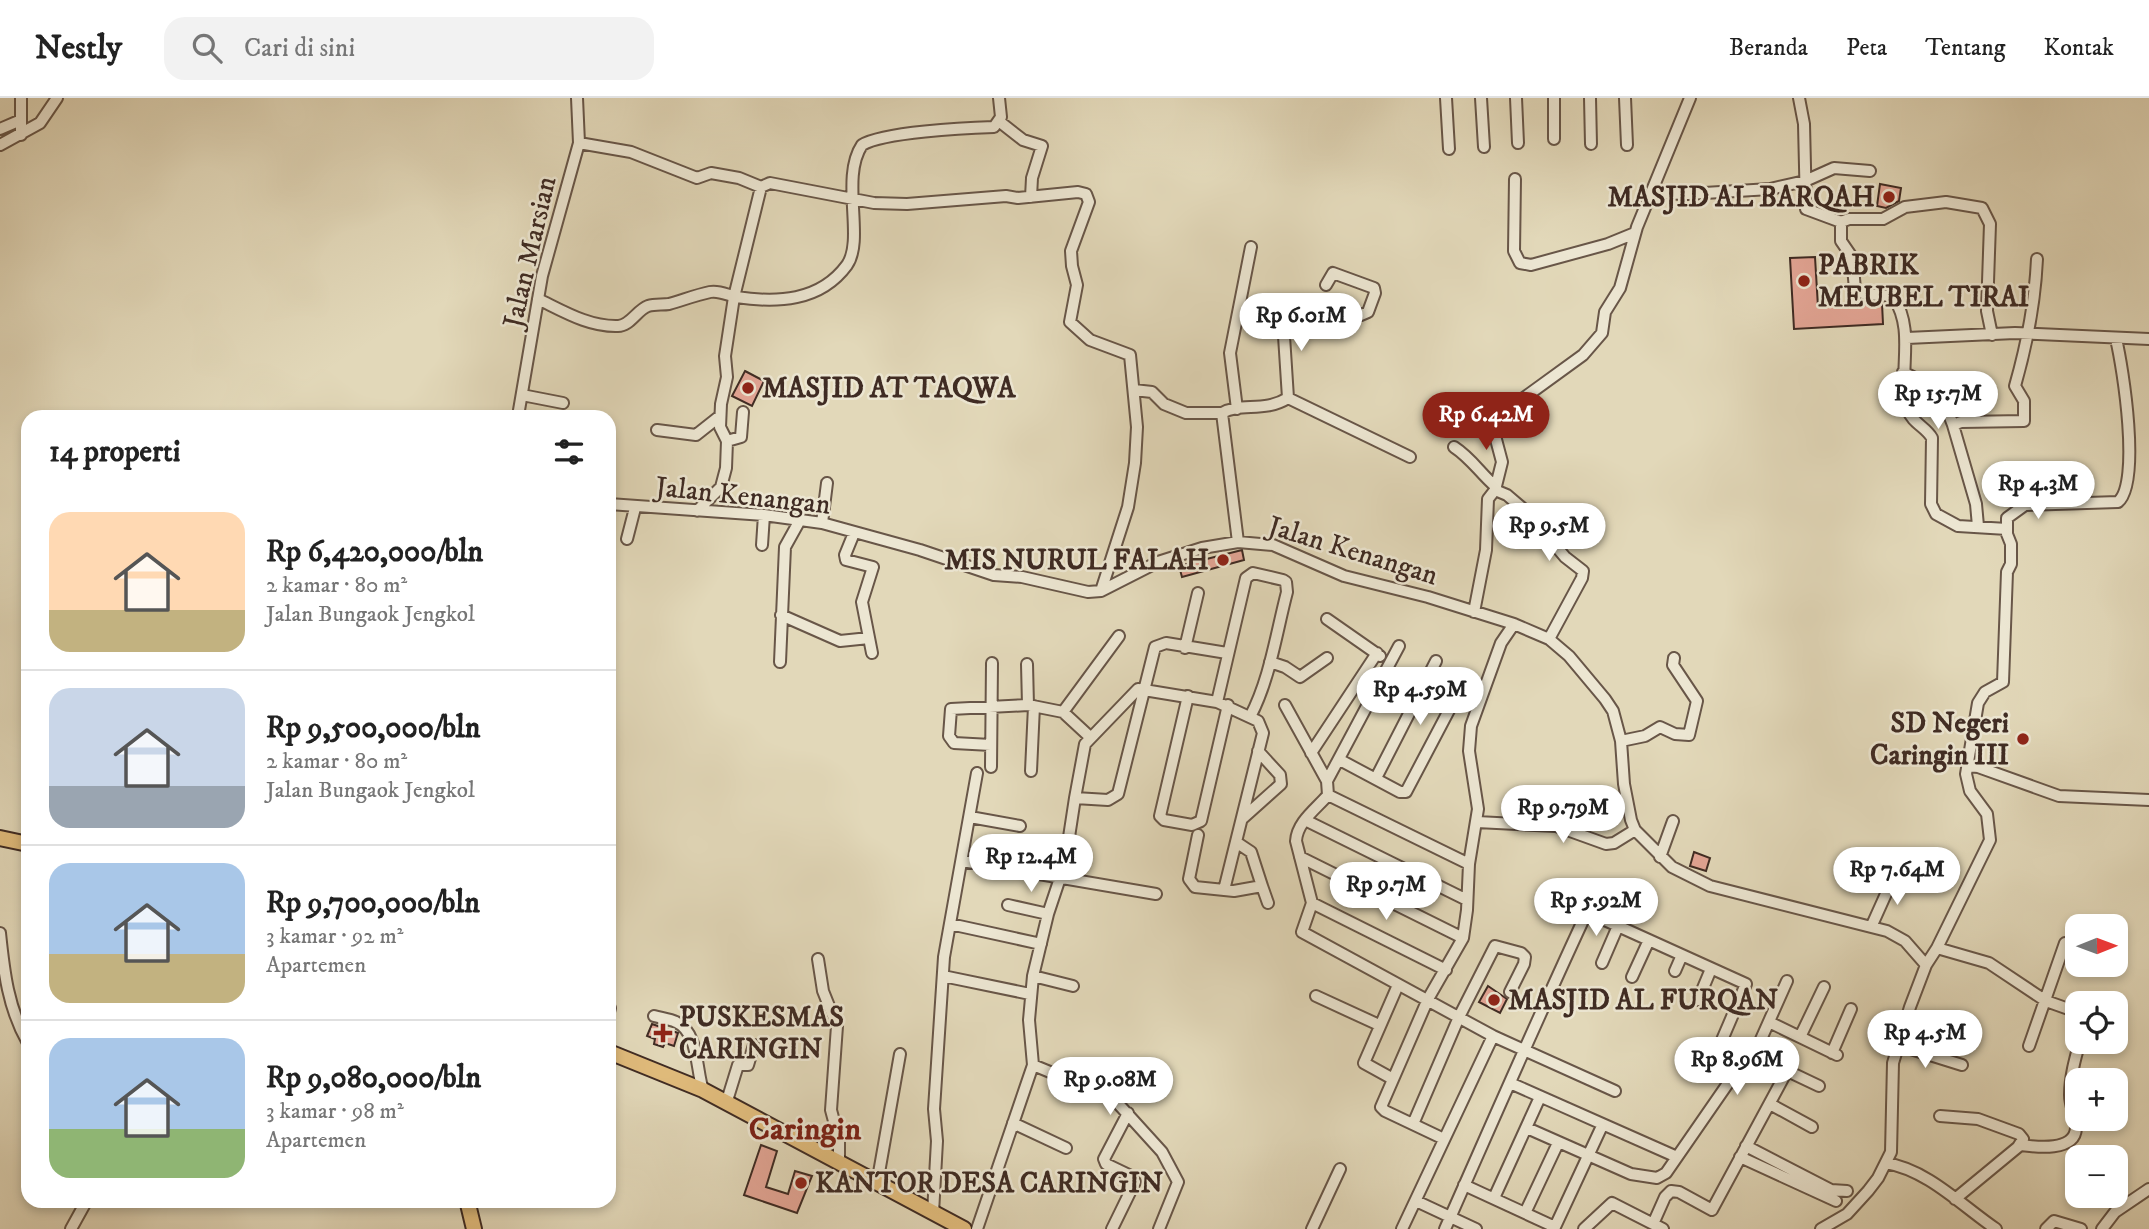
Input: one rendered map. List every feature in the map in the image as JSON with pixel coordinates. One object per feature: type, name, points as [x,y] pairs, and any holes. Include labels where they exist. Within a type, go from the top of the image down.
[{"type":"main road","points":[[0,838],[21,842]]},
{"type":"main road","points":[[616,1055],[703,1090],[963,1229]]},
{"type":"main road","points":[[469,1208],[474,1229]]},
{"type":"street","points":[[21,98],[21,135]]},
{"type":"street","points":[[0,145],[40,123],[57,98]]},
{"type":"street","name":"Jalan Marsian","points":[[519,410],[538,299],[579,143],[577,98]]},
{"type":"street","points":[[538,299],[587,322],[618,326],[626,324],[647,307],[714,290],[734,296],[788,300],[806,297],[829,283],[844,269],[852,254],[852,199],[855,160],[859,148],[865,143],[920,133],[994,127],[999,122],[999,98]]},
{"type":"street","points":[[1446,98],[1449,149]]},
{"type":"street","points":[[1481,98],[1484,147]]},
{"type":"street","points":[[1516,98],[1518,143]]},
{"type":"street","points":[[1554,98],[1554,139]]},
{"type":"street","points":[[1590,98],[1591,144]]},
{"type":"street","points":[[1625,98],[1627,145]]},
{"type":"street","points":[[1474,612],[1486,550],[1488,499],[1495,488],[1502,462],[1493,428],[1496,421],[1583,355],[1602,333],[1605,312],[1620,288],[1635,233],[1690,98]]},
{"type":"street","points":[[1799,98],[1804,124],[1806,209],[1841,222],[1849,219],[1883,219],[1905,208],[1946,202],[1982,208],[1990,223],[1987,311],[1992,335]]},
{"type":"street","points":[[0,129],[22,120]]},
{"type":"street","points":[[999,122],[1023,140],[1042,146],[1032,178],[1031,197]]},
{"type":"street","points":[[579,143],[631,152],[697,177],[711,173],[739,178],[761,187],[769,183],[862,203],[907,204],[1006,195],[1031,197],[1078,192],[1086,194],[1089,202],[1071,251],[1077,285],[1070,322],[1090,340],[1130,355],[1137,427],[1128,507],[1101,591]]},
{"type":"street","points":[[1652,193],[1688,194],[1770,189],[1805,181],[1834,168],[1870,171]]},
{"type":"street","points":[[1515,179],[1514,251],[1520,263],[1531,265],[1608,244],[1635,233]]},
{"type":"street","points":[[697,511],[721,486],[726,468],[727,441],[720,427],[726,387],[725,355],[734,296],[761,187]]},
{"type":"street","points":[[1841,222],[1841,241],[1852,257],[1856,289],[1863,295],[1884,294],[1894,298],[1902,314],[1907,338],[1903,372],[1908,411],[1932,438],[1931,504],[1936,514],[1958,526],[2007,529]]},
{"type":"street","points":[[1237,409],[1230,353],[1251,247]]},
{"type":"street","points":[[1953,425],[1961,422],[2024,421],[2024,401],[2015,386],[2029,334],[2037,280],[2037,259]]},
{"type":"street","points":[[1288,398],[1285,335],[1327,304],[1361,315],[1368,312],[1375,293],[1374,288],[1337,273],[1331,275],[1326,285]]},
{"type":"street","points":[[1907,338],[2029,334],[2149,340]]},
{"type":"street","points":[[1821,1229],[1853,1208],[1886,1163],[1893,1139],[1893,1063],[1898,1045],[1926,965],[1990,840],[1987,814],[1967,784],[1967,766],[1978,703],[1985,692],[2003,682],[2007,572],[2011,564],[2007,517],[2022,506],[2115,503],[2124,497],[2128,457],[2123,371],[2116,339]]},
{"type":"street","points":[[1903,372],[1940,391],[1976,503],[1978,526]]},
{"type":"street","points":[[1135,390],[1152,392],[1164,404],[1186,413],[1222,413],[1237,409],[1272,407],[1288,398]]},
{"type":"street","points":[[522,395],[563,403]]},
{"type":"street","points":[[1288,398],[1410,457]]},
{"type":"street","points":[[727,441],[741,437],[743,412]]},
{"type":"street","points":[[1222,413],[1238,542]]},
{"type":"street","points":[[657,430],[696,435],[720,416]]},
{"type":"street","points":[[1454,447],[1472,460],[1476,470],[1495,488],[1528,513],[1565,557],[1583,571],[1582,578],[1549,639]]},
{"type":"street","points":[[822,523],[827,483]]},
{"type":"street","name":"Jalan Kenangan","points":[[616,506],[764,515],[822,523],[920,550],[994,575],[1022,577],[1088,592],[1101,591],[1158,562],[1202,548],[1238,542],[1273,545],[1344,576],[1428,597],[1514,624],[1549,639],[1569,656],[1613,711],[1621,741],[1624,784],[1631,820],[1635,830],[1672,867],[1710,886],[1872,925],[1905,941],[1926,965]]},
{"type":"street","points":[[627,539],[635,508]]},
{"type":"street","points":[[762,545],[764,515]]},
{"type":"street","points":[[779,662],[785,547],[800,520]]},
{"type":"street","points":[[854,533],[845,555],[846,560],[873,567],[862,602],[872,653]]},
{"type":"street","points":[[1188,696],[1160,816],[1164,820],[1192,825],[1201,821],[1222,704],[1227,653],[1246,578],[1253,573],[1283,580],[1288,587],[1270,662],[1261,695],[1250,717]]},
{"type":"street","points":[[1185,648],[1198,593]]},
{"type":"street","points":[[781,615],[841,641],[869,638]]},
{"type":"street","points":[[1328,619],[1390,664]]},
{"type":"street","points":[[1444,1139],[1382,1109],[1381,1103],[1428,999],[1463,938],[1478,799],[1469,751],[1471,726],[1501,643],[1514,624]]},
{"type":"street","points":[[1063,712],[1119,636]]},
{"type":"street","points":[[1075,798],[1108,800],[1118,794],[1155,648],[1166,643],[1227,653]]},
{"type":"street","points":[[1327,781],[1399,646]]},
{"type":"street","points":[[1311,753],[1377,653]]},
{"type":"street","points":[[1270,662],[1285,667],[1300,677],[1327,658]]},
{"type":"street","points":[[1621,741],[1645,736],[1660,727],[1675,734],[1689,734],[1697,701],[1673,665],[1674,658]]},
{"type":"street","points":[[1376,778],[1436,661]]},
{"type":"street","points":[[991,767],[992,663]]},
{"type":"street","points":[[1027,664],[1031,706],[1031,771]]},
{"type":"street","points":[[1340,761],[1400,792],[1409,790],[1467,676]]},
{"type":"street","points":[[977,1229],[1033,1065],[1029,1020],[1032,976],[1070,840],[1083,751],[1090,737],[1138,689],[1222,704],[1258,721],[1262,728],[1224,890]]},
{"type":"street","points":[[1285,705],[1327,781],[1328,795],[1297,832],[1300,858],[1312,903],[1302,932],[1493,1036],[1615,1091]]},
{"type":"street","points":[[991,745],[954,743],[950,736],[949,714],[954,706],[1031,706],[1063,712],[1090,737]]},
{"type":"street","points":[[1243,818],[1281,784],[1280,775],[1258,751]]},
{"type":"street","points":[[1967,766],[1978,767],[2059,796],[2149,800]]},
{"type":"street","points":[[933,1213],[937,1141],[934,1109],[943,976],[977,773]]},
{"type":"street","points":[[1328,795],[1469,864]]},
{"type":"street","points":[[970,817],[1020,826]]},
{"type":"street","points":[[1305,820],[1467,905]]},
{"type":"street","points":[[1660,857],[1673,821]]},
{"type":"street","points":[[1477,822],[1556,827],[1606,844],[1614,843],[1635,830]]},
{"type":"street","points":[[1198,835],[1189,881],[1195,887],[1224,890],[1262,886]]},
{"type":"street","points":[[1236,842],[1251,852],[1268,903]]},
{"type":"street","points":[[1300,858],[1463,938]]},
{"type":"street","points":[[962,861],[1156,894]]},
{"type":"street","points":[[1872,925],[1894,876]]},
{"type":"street","points":[[1312,903],[1446,970]]},
{"type":"street","points":[[1008,905],[1048,914]]},
{"type":"street","points":[[1445,1229],[1510,1083],[1522,1049],[1587,912],[1747,985],[1722,1040],[1819,1086]]},
{"type":"street","points":[[950,924],[1041,944]]},
{"type":"street","points":[[1602,963],[1618,926]]},
{"type":"street","points":[[0,933],[5,984],[21,1028]]},
{"type":"street","points":[[1632,977],[1649,940]]},
{"type":"street","points":[[2029,1046],[2065,943]]},
{"type":"street","points":[[1413,1124],[1459,1017],[1495,946],[1521,953],[1525,957],[1510,992]]},
{"type":"street","points":[[1937,948],[1989,963],[2046,1001],[2065,1008]]},
{"type":"street","points":[[1675,971],[1682,955]]},
{"type":"street","points":[[818,959],[823,991],[837,1026],[831,1110],[839,1140],[839,1163]]},
{"type":"street","points":[[1698,1000],[1711,969]]},
{"type":"street","points":[[943,976],[1030,994]]},
{"type":"street","points":[[1032,976],[1073,986]]},
{"type":"street","points":[[1527,1128],[1631,1174],[1657,1178],[1667,1173],[1751,1054],[1787,981]]},
{"type":"street","points":[[1393,1079],[1364,1065],[1398,985]]},
{"type":"street","points":[[1800,1037],[1824,987]]},
{"type":"street","points":[[1315,996],[1379,1025]]},
{"type":"street","points":[[1769,1022],[1835,1054],[1851,1009]]},
{"type":"street","points":[[654,1016],[677,1022],[686,1031],[697,1058],[703,1090]]},
{"type":"street","points":[[1402,1229],[1493,1036]]},
{"type":"street","points":[[726,1104],[738,1065],[748,1065],[754,1045]]},
{"type":"street","points":[[1898,1045],[1962,1065]]},
{"type":"street","points":[[877,1184],[901,1054]]},
{"type":"street","points":[[2020,1145],[2065,1145],[2073,1138],[2076,1130],[2070,1083],[2077,1054]]},
{"type":"street","points":[[1033,1065],[1113,1098],[1169,1161],[1178,1182],[1159,1229]]},
{"type":"street","points":[[1584,1229],[1610,1203],[1658,1226],[1665,1197],[1671,1191],[1679,1192],[1712,1210],[1787,1071]]},
{"type":"street","points":[[1510,1083],[1677,1157]]},
{"type":"street","points":[[1494,1198],[1540,1097]]},
{"type":"street","points":[[1769,1104],[1812,1127]]},
{"type":"street","points":[[1112,1229],[1135,1182],[1131,1176],[1106,1164],[1104,1158],[1128,1113]]},
{"type":"street","points":[[1940,1116],[1978,1119],[2002,1127],[2023,1139],[2020,1145],[1955,1199]]},
{"type":"street","points":[[1013,1123],[1066,1148]]},
{"type":"street","points":[[1464,1185],[1554,1228],[1602,1126]]},
{"type":"street","points":[[1525,1213],[1558,1143]]},
{"type":"street","points":[[1743,1152],[1830,1190],[1847,1191]]},
{"type":"street","points":[[1743,1152],[1836,1201]]},
{"type":"street","points":[[1886,1163],[1912,1170],[1996,1229]]},
{"type":"street","points":[[1312,1229],[1340,1169]]},
{"type":"street","points":[[2102,1229],[2115,1212],[2149,1189]]},
{"type":"street","points":[[1416,1201],[1476,1229]]},
{"type":"street","points":[[71,1229],[83,1208]]},
{"type":"street","points":[[2046,1229],[2054,1221],[2078,1229]]},
{"type":"building","name":"MASJID AL BARQAH","points":[[1880,184],[1901,188],[1899,201],[1886,208],[1877,206]]},
{"type":"building","name":"PABRIK MEUBEL TIRAI","points":[[1815,257],[1818,307],[1882,303],[1883,324],[1794,329],[1790,258]]},
{"type":"building","name":"MASJID AT TAQWA","points":[[745,371],[764,381],[752,406],[732,396]]},
{"type":"building","name":"MIS NURUL FALAH","points":[[1242,550],[1244,560],[1182,577],[1179,566]]},
{"type":"building","points":[[1694,852],[1710,858],[1706,871],[1690,866]]},
{"type":"building","name":"MASJID AL FURQAN","points":[[1488,986],[1507,999],[1500,1013],[1479,1002]]},
{"type":"building","name":"PUSKESMAS CARINGIN","points":[[652,1024],[678,1033],[674,1046],[654,1044],[655,1039],[647,1036]]},
{"type":"building","points":[[761,1145],[777,1151],[766,1187],[788,1194],[795,1171],[812,1176],[797,1213],[744,1195]]},
{"type":"place","name":"MASJID AL BARQAH","points":[[1889,197]]},
{"type":"place","name":"PABRIK MEUBEL TIRAI","points":[[1804,281]]},
{"type":"place","name":"MASJID AT TAQWA","points":[[748,388]]},
{"type":"place","name":"MIS NURUL FALAH","points":[[1223,560]]},
{"type":"place","name":"SD Negeri Caringin III","points":[[2023,739]]},
{"type":"place","name":"MASJID AL FURQAN","points":[[1494,1000]]},
{"type":"place","name":"PUSKESMAS CARINGIN","points":[[663,1033]]},
{"type":"place","name":"KANTOR DESA CARINGIN","points":[[801,1183]]},
{"type":"district","name":"Caringin","points":[[805,1130]]}]
